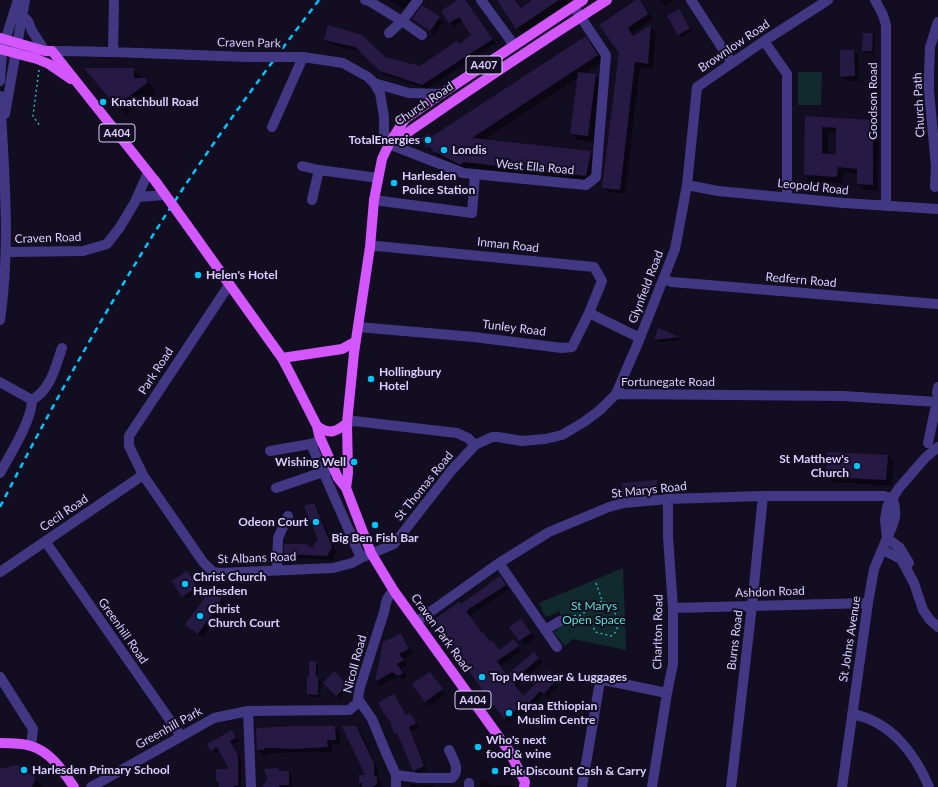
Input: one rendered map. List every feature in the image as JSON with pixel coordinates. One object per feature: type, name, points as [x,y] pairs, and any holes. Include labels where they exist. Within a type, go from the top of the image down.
[{"type":"main road","name":"Church Road","points":[[391,141],[405,119],[583,0]]},
{"type":"main road","name":"Church Road","points":[[391,141],[407,133],[484,79],[607,0]]},
{"type":"main road","name":"Craven Park","points":[[3,39],[48,51]]},
{"type":"main road","name":"A404","points":[[1,49],[49,64],[78,84]]},
{"type":"main road","name":"A404","points":[[48,51],[78,84],[156,182],[187,225],[282,358],[317,426]]},
{"type":"main road","name":"A407","points":[[354,360],[355,342],[370,247],[374,200],[382,159],[391,141]]},
{"type":"main road","points":[[282,358],[342,349],[355,342]]},
{"type":"main road","points":[[342,349],[354,360]]},
{"type":"main road","points":[[291,375],[302,355]]},
{"type":"main road","name":"A404","points":[[348,423],[354,360]]},
{"type":"main road","points":[[317,426],[329,432],[335,431],[348,423]]},
{"type":"main road","name":"Craven Park Road","points":[[346,488],[348,473],[348,423]]},
{"type":"main road","name":"Craven Park Road","points":[[317,426],[321,440],[338,478],[346,488],[371,554],[394,591],[509,750],[527,785]]},
{"type":"main road","points":[[0,743],[31,746],[46,754],[58,765],[74,787]]},
{"type":"street","points":[[0,81],[1,49],[3,39],[18,0]]},
{"type":"street","points":[[2,130],[24,0]]},
{"type":"street","points":[[113,51],[114,0]]},
{"type":"street","points":[[366,0],[402,21],[422,35]]},
{"type":"street","points":[[389,33],[402,21],[418,0]]},
{"type":"street","points":[[481,0],[514,45]]},
{"type":"street","points":[[691,0],[732,63]]},
{"type":"street","name":"Brownlow Road","points":[[687,185],[697,87],[764,41],[828,0]]},
{"type":"street","name":"Goodson Road","points":[[875,0],[883,15],[886,25],[886,206]]},
{"type":"street","name":"West Ella Road","points":[[391,141],[463,173],[586,185],[596,178],[606,56],[574,7]]},
{"type":"street","points":[[22,15],[28,21],[32,31],[48,51]]},
{"type":"street","name":"Church Path","points":[[935,187],[934,178],[936,166],[929,91],[929,74],[930,47],[938,22]]},
{"type":"street","points":[[764,41],[787,74],[787,197]]},
{"type":"street","name":"Craven Park","points":[[48,51],[113,51],[248,57],[303,57],[343,63],[368,77],[374,83]]},
{"type":"street","points":[[272,127],[303,57]]},
{"type":"street","points":[[374,83],[380,93],[384,117],[384,132],[391,141]]},
{"type":"street","points":[[374,83],[409,93],[441,94]]},
{"type":"street","points":[[0,96],[6,252],[0,320]]},
{"type":"street","points":[[302,166],[319,170],[378,178]]},
{"type":"street","points":[[312,200],[319,170]]},
{"type":"street","name":"Craven Road","points":[[6,252],[83,250],[106,244],[120,227],[138,197],[148,173]]},
{"type":"street","points":[[374,200],[472,213],[475,175]]},
{"type":"street","name":"Leopold Road","points":[[687,185],[718,191],[844,203],[938,209]]},
{"type":"street","name":"Glynfield Road","points":[[616,394],[675,249],[687,185]]},
{"type":"street","points":[[138,197],[165,195]]},
{"type":"street","name":"Inman Road","points":[[370,247],[377,246],[594,267],[602,281],[589,313]]},
{"type":"street","name":"Redfern Road","points":[[663,280],[680,283],[937,304]]},
{"type":"street","name":"Park Road","points":[[143,475],[128,446],[129,436],[229,284]]},
{"type":"street","points":[[589,313],[640,338]]},
{"type":"street","name":"Tunley Road","points":[[358,327],[474,337],[562,348],[572,347],[589,313]]},
{"type":"street","points":[[32,400],[40,396],[51,381],[62,348]]},
{"type":"street","points":[[0,382],[32,400]]},
{"type":"street","name":"Fortunegate Road","points":[[475,445],[498,437],[522,441],[545,439],[562,435],[584,422],[600,410],[616,394],[937,398]]},
{"type":"street","points":[[928,443],[937,398]]},
{"type":"street","points":[[0,473],[28,419],[32,407],[32,400]]},
{"type":"street","points":[[348,423],[354,421],[457,433],[468,438],[475,445]]},
{"type":"street","points":[[270,451],[311,444],[321,440]]},
{"type":"street","points":[[311,444],[361,558]]},
{"type":"street","name":"St Thomas Road","points":[[394,544],[450,471],[475,445]]},
{"type":"street","points":[[893,499],[899,488],[925,458],[938,447]]},
{"type":"street","points":[[276,488],[334,468]]},
{"type":"street","name":"Cecil Road","points":[[0,572],[143,475]]},
{"type":"street","name":"St Albans Road","points":[[143,475],[197,554],[213,572],[220,574],[339,567],[352,563],[394,544]]},
{"type":"street","name":"St Marys Road","points":[[416,622],[499,563],[549,532],[609,507],[624,503],[668,499],[762,496],[884,496],[893,499]]},
{"type":"street","name":"Burns Road","points":[[731,787],[752,606],[762,496]]},
{"type":"street","name":"Charlton Road","points":[[652,787],[667,693],[674,664],[673,608],[668,537],[668,499]]},
{"type":"street","name":"St Johns Avenue","points":[[842,787],[868,602],[874,569],[894,522],[896,510],[893,499]]},
{"type":"street","points":[[276,570],[278,538],[288,516]]},
{"type":"street","points":[[887,538],[900,548],[908,560],[923,610],[930,620],[938,627]]},
{"type":"street","name":"Greenhill Road","points":[[45,541],[180,736]]},
{"type":"street","points":[[883,550],[901,560],[914,583]]},
{"type":"street","points":[[499,563],[557,647]]},
{"type":"street","name":"Nicoll Road","points":[[394,591],[389,595],[386,601],[384,612],[360,687],[359,702],[372,719],[396,775],[396,787]]},
{"type":"street","name":"Ashdon Road","points":[[673,608],[868,602]]},
{"type":"street","points":[[545,630],[564,619]]},
{"type":"street","points":[[0,677],[33,729],[31,746]]},
{"type":"street","points":[[582,787],[600,681],[604,680],[667,693]]},
{"type":"street","name":"Greenhill Park","points":[[91,787],[214,718],[248,711],[350,710],[359,702]]},
{"type":"street","points":[[248,711],[251,787]]},
{"type":"street","points":[[852,714],[870,719],[902,742],[912,754],[923,772],[929,787]]},
{"type":"street","points":[[396,775],[419,778],[452,778],[456,774],[457,769],[449,750]]},
{"type":"path","points":[[39,67],[33,116],[40,126]]},
{"type":"path","points":[[596,583],[602,601]]},
{"type":"path","points":[[580,616],[602,601]]},
{"type":"path","points":[[564,619],[572,616],[580,616],[589,620],[595,632],[611,636],[615,634],[617,630],[615,611],[608,603],[602,601]]},
{"type":"green space","points":[[798,72],[822,72],[821,105],[798,105]]},
{"type":"green space","name":"St Marys Open Space","points":[[623,568],[626,650],[573,639],[565,646],[554,632],[565,623],[559,611],[549,616],[545,616],[539,603]]},
{"type":"building","points":[[457,0],[465,0],[493,39],[422,85],[380,71],[355,47],[324,40],[328,25],[362,35],[385,57],[420,66],[457,41],[459,44],[471,35],[459,17],[449,23],[441,11]]},
{"type":"building","points":[[497,0],[515,0],[521,8],[532,0],[559,0],[516,29]]},
{"type":"building","points":[[636,0],[640,0],[648,14],[628,28],[633,36],[651,25],[648,64],[635,62],[620,190],[602,188],[619,53],[599,25]]},
{"type":"building","points":[[422,5],[440,17],[430,31],[412,19]]},
{"type":"building","points":[[679,9],[690,28],[678,35],[667,16]]},
{"type":"building","points":[[863,33],[873,33],[872,51],[862,51]]},
{"type":"building","points":[[586,36],[598,55],[472,138],[591,151],[586,176],[464,162],[460,165],[436,152],[434,153],[429,146],[427,148],[421,138],[429,133],[431,137]]},
{"type":"building","points":[[840,50],[854,50],[855,76],[840,77]]},
{"type":"building","points":[[84,68],[134,68],[134,78],[146,78],[147,83],[116,106]]},
{"type":"building","points":[[578,72],[596,74],[588,136],[570,134]]},
{"type":"building","points":[[805,116],[873,120],[873,185],[857,184],[857,169],[838,167],[837,177],[804,175]],"holes":[[[822,127],[836,128],[836,155],[822,153]]]},
{"type":"building","points":[[658,328],[679,337],[654,340]]},
{"type":"building","name":"St Matthew's Church","points":[[827,452],[888,455],[886,480],[826,477]]},
{"type":"building","points":[[657,480],[658,491],[623,494],[622,483]]},
{"type":"building","name":"Odeon Court","points":[[314,503],[332,547],[327,556],[284,554],[284,544],[306,544],[312,548],[318,539],[304,506]]},
{"type":"building","name":"Christ Church Harlesden","points":[[187,571],[198,587],[182,597],[172,581]]},
{"type":"building","points":[[500,576],[506,585],[466,611],[482,633],[483,632],[490,642],[492,640],[499,650],[514,639],[519,646],[497,661],[507,675],[534,652],[539,658],[514,680],[515,685],[523,696],[549,671],[557,679],[544,694],[540,691],[529,703],[527,702],[504,719],[432,621],[459,602],[461,604]]},
{"type":"building","name":"Christ Church Court","points":[[210,595],[221,597],[219,606],[198,634],[185,625],[205,597]]},
{"type":"building","points":[[521,619],[531,633],[519,641],[509,627]]},
{"type":"building","points":[[401,633],[409,649],[399,654],[404,660],[397,664],[403,673],[398,676],[392,672],[375,682],[383,642]]},
{"type":"building","points":[[309,661],[316,661],[318,695],[307,694]]},
{"type":"building","points":[[334,671],[348,685],[336,696],[323,683]]},
{"type":"building","points":[[430,672],[443,689],[425,702],[412,684]]},
{"type":"building","points":[[394,694],[406,715],[410,713],[416,723],[409,727],[424,766],[413,771],[397,733],[395,734],[391,726],[392,725],[379,705],[379,702]]},
{"type":"building","points":[[335,726],[336,740],[327,740],[328,747],[294,749],[264,748],[264,750],[257,750],[256,728]]},
{"type":"building","points":[[342,726],[356,726],[374,763],[374,776],[377,776],[377,784],[374,787],[362,787],[362,783],[359,783],[359,775],[365,775]]},
{"type":"building","points":[[232,730],[236,738],[230,741],[238,755],[238,786],[234,785],[234,787],[219,787],[219,781],[216,781],[216,769],[229,769],[217,747],[211,751],[207,744]]},
{"type":"building","points":[[17,765],[36,778],[32,787],[0,787],[0,769]]},
{"type":"building","points":[[278,768],[279,771],[289,771],[289,785],[279,785],[279,787],[262,787],[268,778],[264,769]]},
{"type":"railway","points":[[0,507],[83,352],[158,227],[202,161],[271,63],[319,0]]},
{"type":"place","name":"Knatchbull Road","points":[[103,102]]},
{"type":"place","name":"TotalEnergies","points":[[428,140]]},
{"type":"place","name":"Londis","points":[[444,150]]},
{"type":"place","name":"Harlesden Police Station","points":[[394,183]]},
{"type":"place","name":"Helen's Hotel","points":[[198,275]]},
{"type":"place","name":"Hollingbury Hotel","points":[[371,379]]},
{"type":"place","name":"Wishing Well","points":[[354,462]]},
{"type":"place","name":"St Matthew's Church","points":[[857,466]]},
{"type":"place","name":"Odeon Court","points":[[316,522]]},
{"type":"place","name":"Big Ben Fish Bar","points":[[375,525]]},
{"type":"place","name":"Christ Church Harlesden","points":[[185,584]]},
{"type":"place","name":"Christ Church Court","points":[[200,616]]},
{"type":"place","name":"Top Menwear & Luggages","points":[[482,677]]},
{"type":"place","name":"Iqraa Ethiopian Muslim Centre","points":[[509,713]]},
{"type":"place","name":"Who's next food & wine","points":[[478,747]]},
{"type":"place","name":"Harlesden Primary School","points":[[24,770]]},
{"type":"place","name":"Pak Discount Cash & Carry","points":[[495,771]]}]
